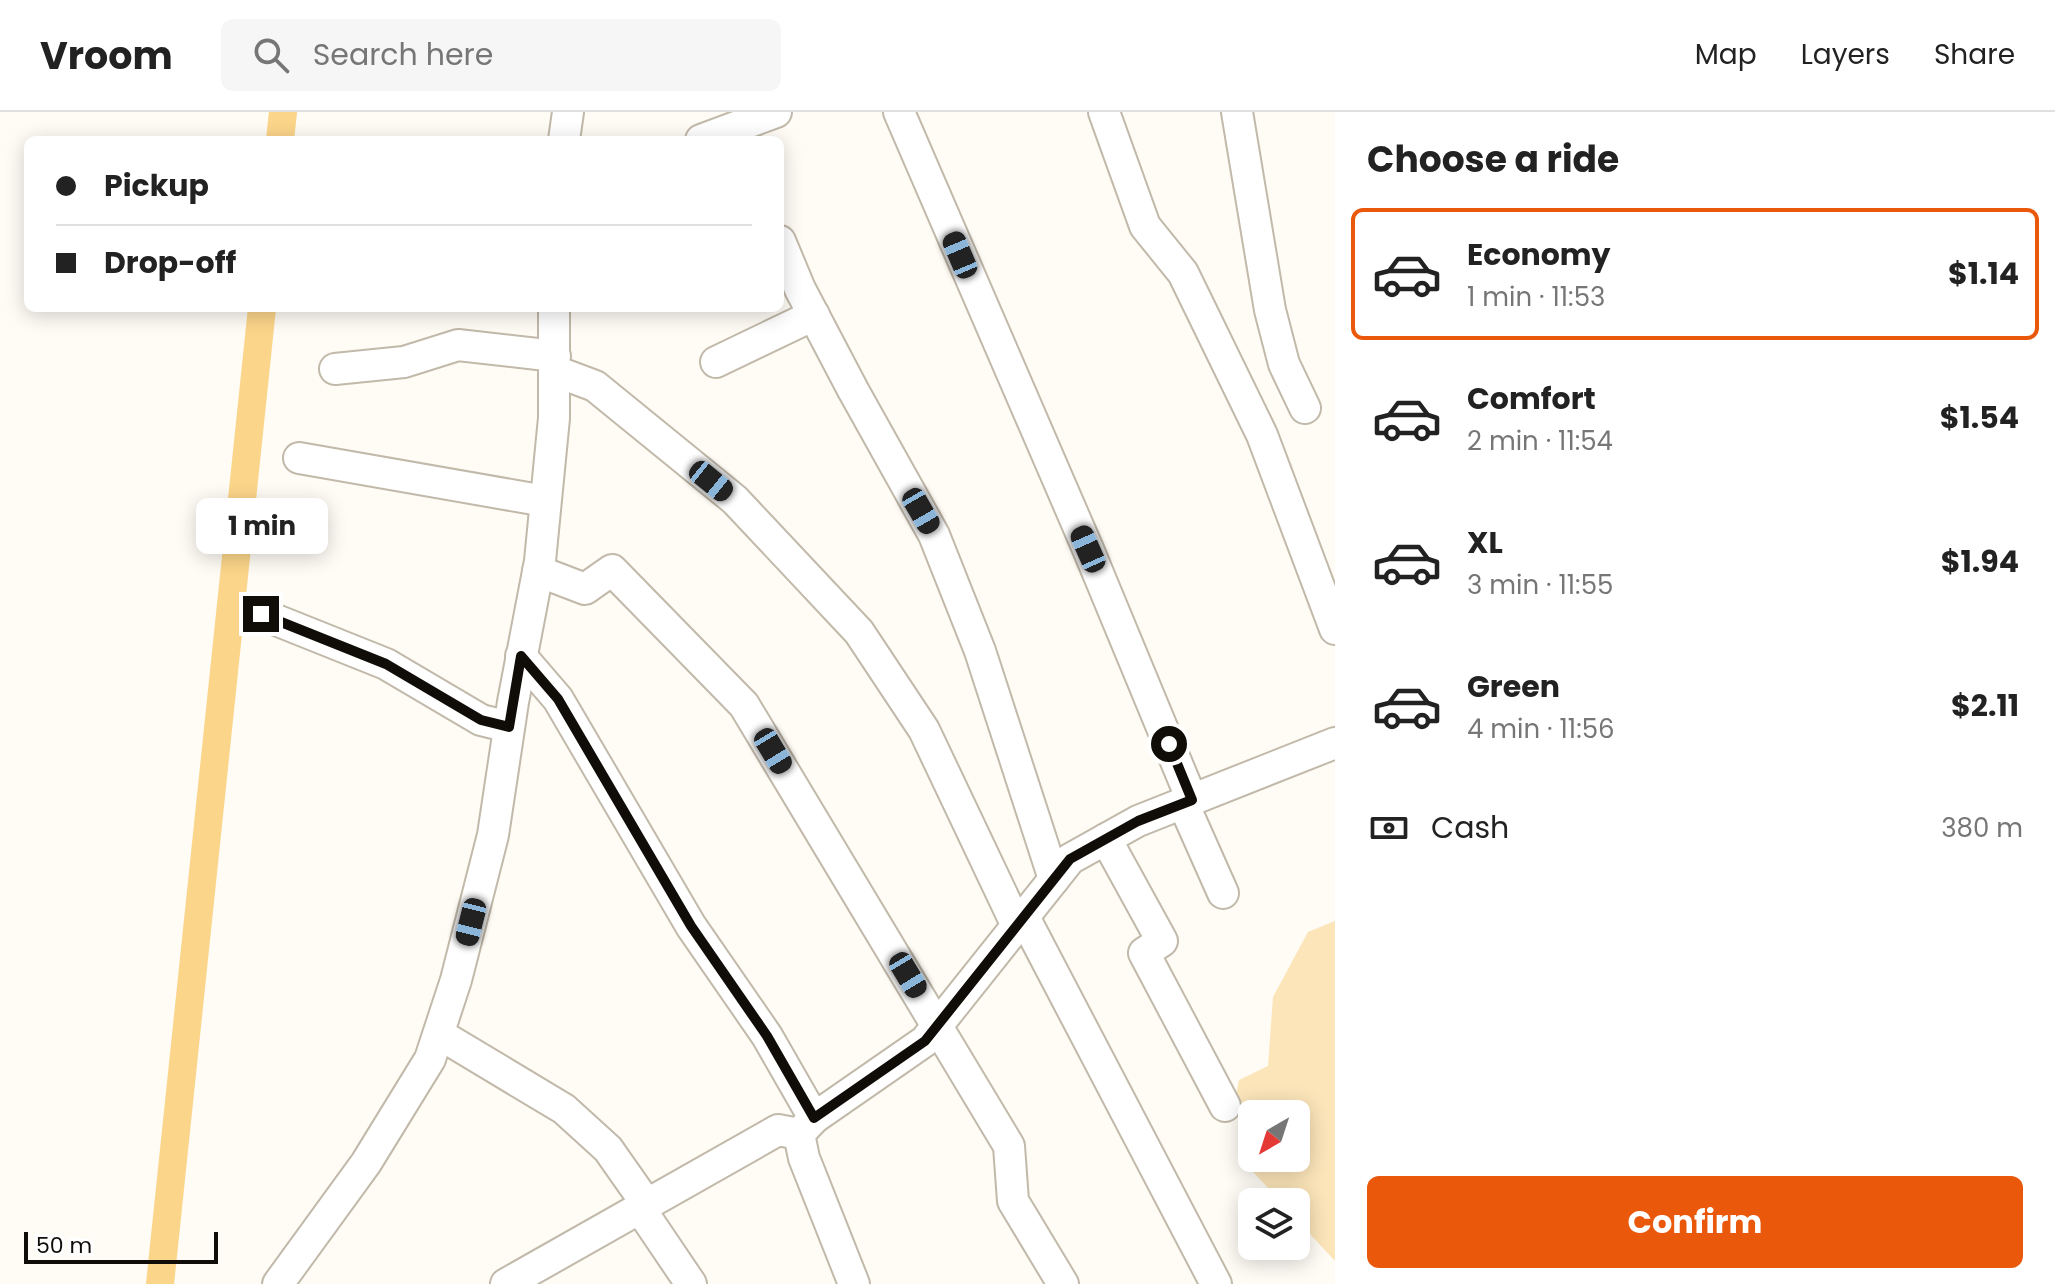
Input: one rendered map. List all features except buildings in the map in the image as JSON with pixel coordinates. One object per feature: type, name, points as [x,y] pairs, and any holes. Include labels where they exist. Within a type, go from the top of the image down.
[{"type":"street","points":[[736,134],[776,112]]},
{"type":"street","points":[[899,112],[1088,549],[1223,893]]},
{"type":"street","points":[[1104,112],[1145,226],[1183,273],[1262,435],[1335,629]]},
{"type":"street","points":[[1237,112],[1270,310],[1284,364],[1300,397],[1247,406]]},
{"type":"street","points":[[784,250],[814,315],[934,535],[980,651],[1054,879]]},
{"type":"street","points":[[278,1284],[366,1163],[430,1059],[456,980],[493,835],[521,656],[538,571],[554,418],[554,312]]},
{"type":"street","points":[[716,362],[814,315]]},
{"type":"street","points":[[335,369],[404,362],[458,345],[555,363],[595,386],[735,500],[859,632],[924,730],[1020,922],[1216,1284]]},
{"type":"street","points":[[299,458],[545,501]]},
{"type":"street","points":[[538,571],[585,589],[612,570],[744,705],[1009,1146],[1013,1201],[1063,1284]]},
{"type":"street","points":[[261,614],[386,664],[481,720],[509,727]]},
{"type":"street","points":[[521,656],[558,699],[691,926],[767,1036],[806,1126],[804,1158],[854,1284]]},
{"type":"street","points":[[506,1284],[541,1276],[644,1208],[778,1130],[806,1126],[925,1041],[1070,859],[1138,821],[1335,743]]},
{"type":"street","points":[[1106,839],[1162,941],[1144,953],[1225,1106]]},
{"type":"street","points":[[439,1034],[564,1109],[608,1149],[691,1284]]},
{"type":"shaded area","points":[[1335,921],[1335,1261],[1310,1234],[1310,1188],[1268,1188],[1253,1172],[1310,1172],[1310,1100],[1238,1100],[1238,1115],[1234,1105],[1239,1080],[1268,1066],[1273,997],[1308,932]]},
{"type":"waterway","points":[[280,136],[283,112]]},
{"type":"waterway","points":[[160,1284],[262,312]]},
{"type":"route","points":[[261,614],[386,664],[481,720],[509,727],[521,656],[558,699],[691,926],[767,1036],[814,1118],[925,1041],[1070,859],[1138,821],[1192,800],[1169,744]]}]
